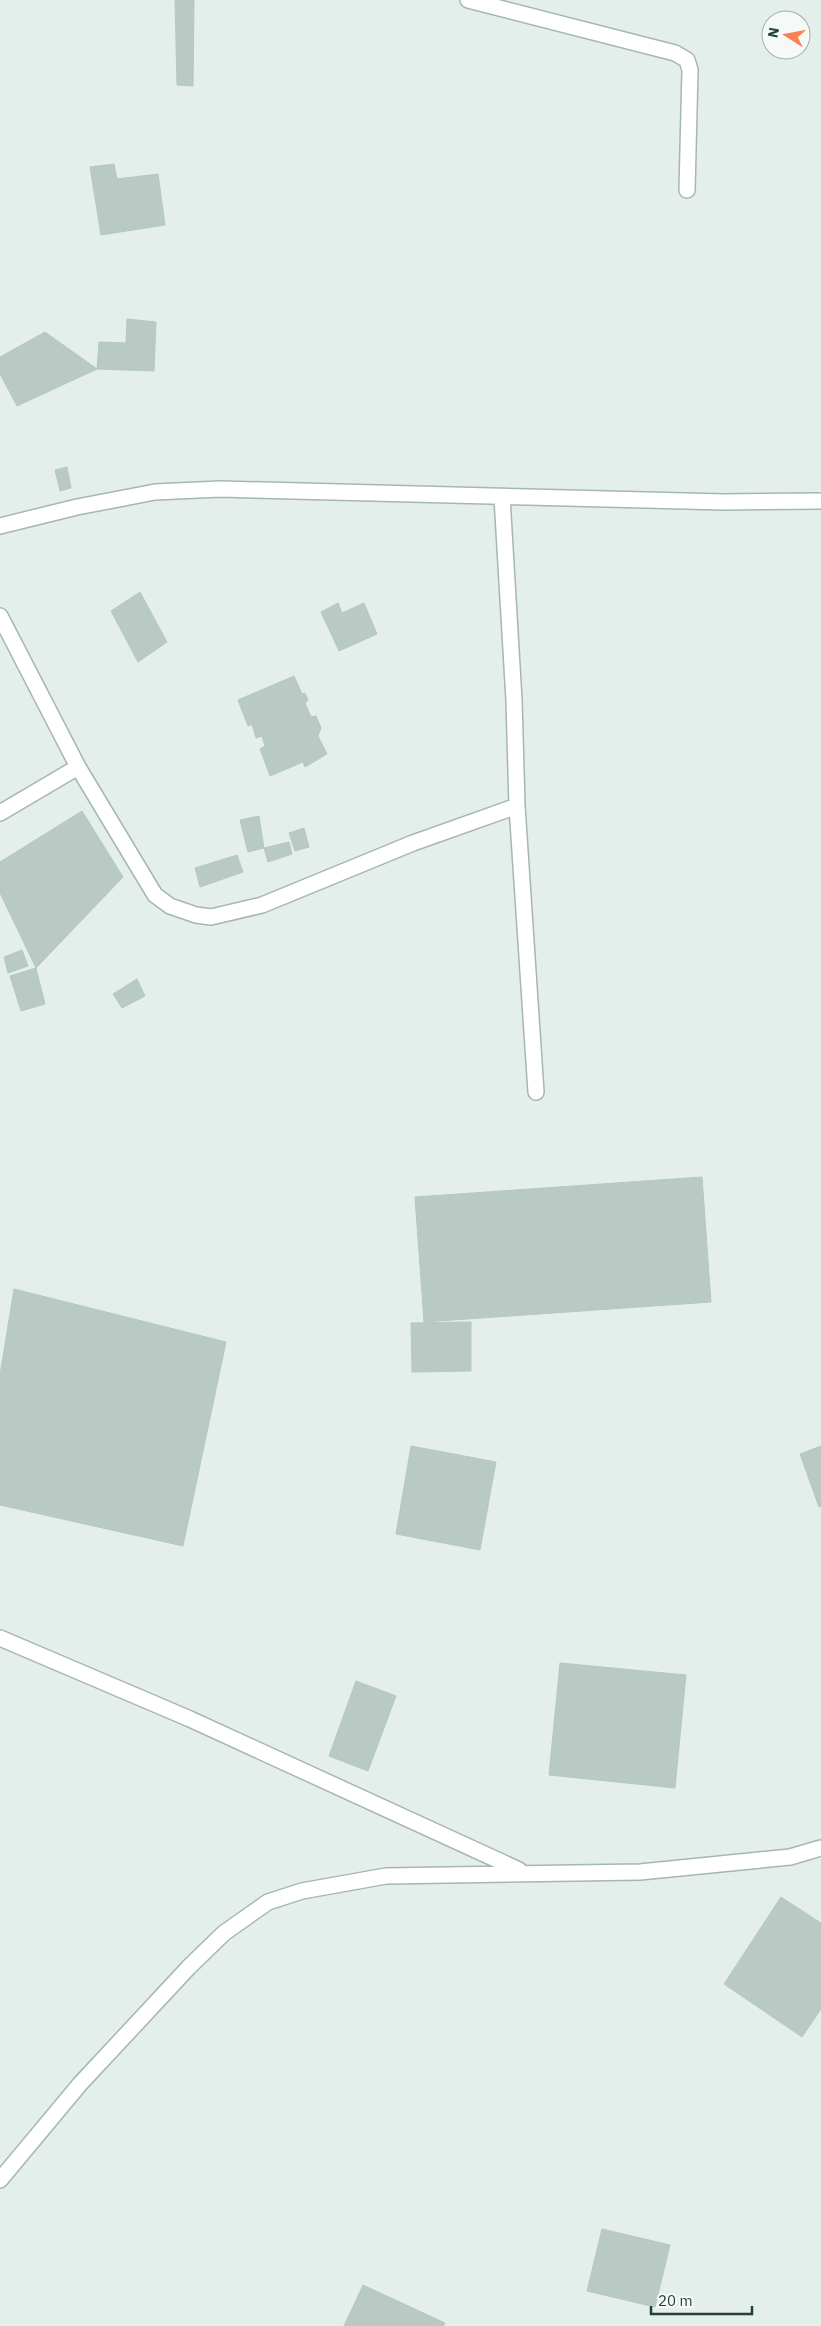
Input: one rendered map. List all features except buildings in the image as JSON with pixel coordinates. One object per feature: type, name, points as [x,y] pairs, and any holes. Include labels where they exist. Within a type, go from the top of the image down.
[{"type":"street","points":[[468,0],[675,53],[687,60],[690,70],[687,190]]},
{"type":"street","points":[[0,526],[77,507],[155,492],[220,490],[724,502],[821,500]]},
{"type":"street","points":[[502,497],[514,700],[517,806],[536,1092]]},
{"type":"street","points":[[0,616],[78,767],[155,895],[170,906],[196,915],[211,917],[262,905],[413,842],[517,806]]},
{"type":"street","points":[[0,813],[78,767]]},
{"type":"street","points":[[0,1638],[190,1720],[524,1872]]},
{"type":"street","points":[[0,2180],[80,2084],[189,1967],[224,1933],[268,1902],[302,1891],[386,1876],[524,1872],[640,1872],[790,1857],[821,1848]]}]
